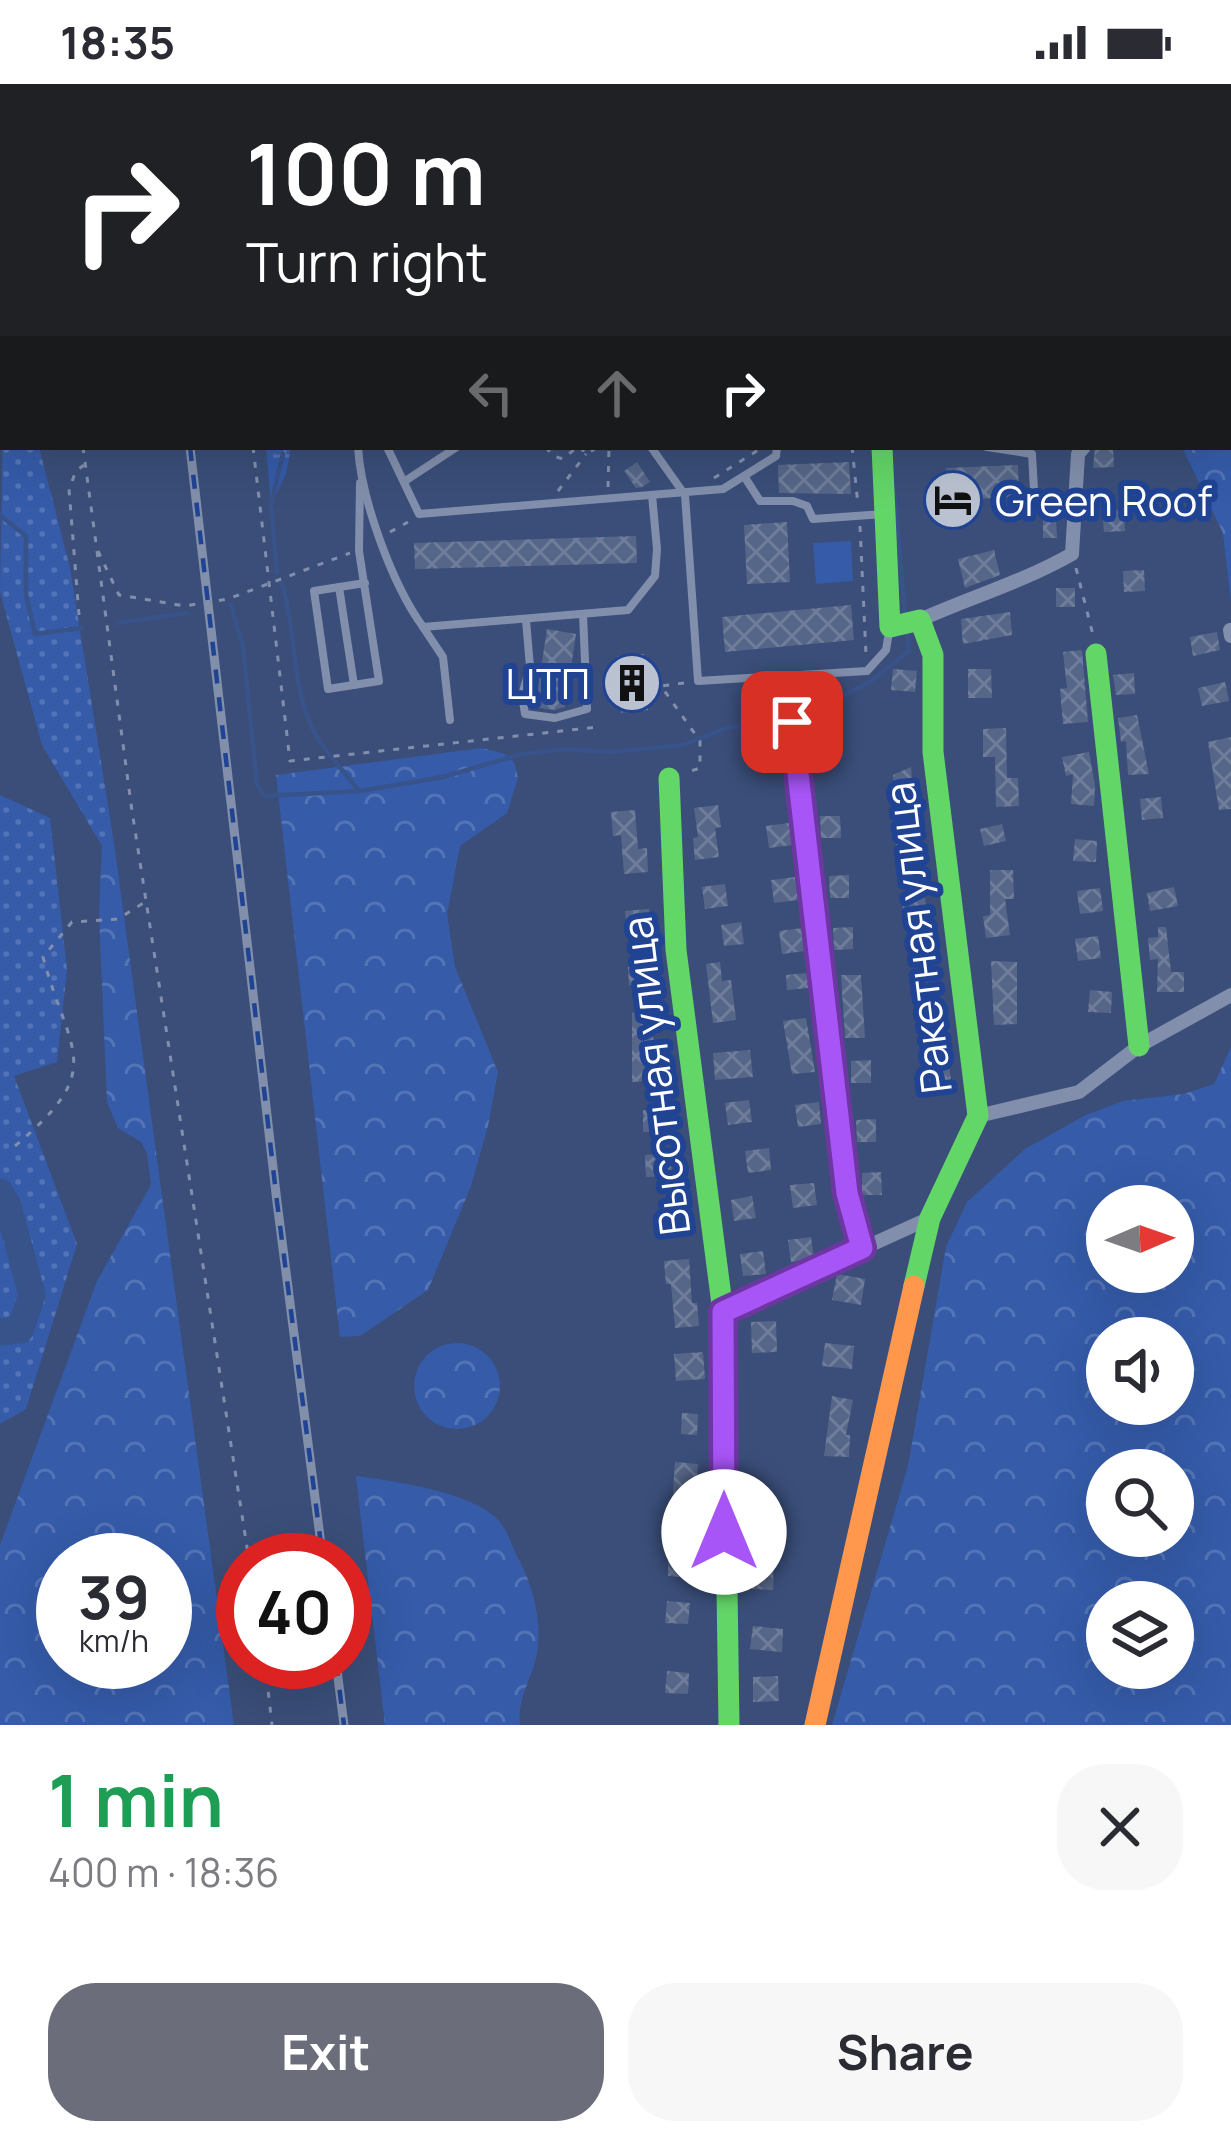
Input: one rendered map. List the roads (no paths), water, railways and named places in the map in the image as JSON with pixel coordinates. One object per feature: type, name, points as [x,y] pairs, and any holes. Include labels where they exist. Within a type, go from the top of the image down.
[{"type":"street","points":[[881,450],[890,627],[1034,576],[1072,554],[1081,450]]},
{"type":"street","name":"Ракетная улица","points":[[815,1725],[930,1218],[978,1116],[933,752],[933,655],[920,620]]},
{"type":"street","points":[[1096,654],[1139,1046]]},
{"type":"street","points":[[792,722],[844,1173],[862,1248]]},
{"type":"street","name":"Высотная улица","points":[[669,778],[676,950],[723,1312],[730,1725]]},
{"type":"street","points":[[978,1116],[1079,1092],[1139,1046],[1231,995]]},
{"type":"street","points":[[723,1312],[930,1218]]},
{"type":"lane","points":[[358,450],[359,550],[365,583],[379,681],[328,689],[314,590],[365,583]]},
{"type":"lane","points":[[389,450],[419,514],[723,489],[776,456],[777,450]]},
{"type":"lane","points":[[406,481],[453,450]]},
{"type":"lane","points":[[653,450],[685,495],[698,680],[867,671],[886,650],[890,627]]},
{"type":"lane","points":[[1006,450],[1032,454],[1035,508]]},
{"type":"lane","points":[[360,476],[411,610],[443,657],[450,720]]},
{"type":"lane","points":[[744,476],[760,501],[793,501],[807,506],[813,519],[886,514]]},
{"type":"lane","points":[[423,627],[628,610],[656,576],[652,495]]},
{"type":"lane","points":[[339,587],[354,685]]},
{"type":"lane","points":[[526,620],[530,667],[522,695],[525,714],[555,718],[587,709],[583,614]]},
{"type":"waterway","points":[[277,573],[271,504],[283,454]]},
{"type":"waterway","points":[[894,489],[905,615]]},
{"type":"waterway","points":[[0,515],[26,536],[26,594],[35,634],[83,628]]},
{"type":"waterway","points":[[282,584],[310,723],[359,791]]},
{"type":"waterway","points":[[231,605],[243,647],[257,784],[264,796],[360,791],[563,749],[611,752],[683,745],[726,728],[766,724],[867,684],[909,651],[907,635]]},
{"type":"waterway","points":[[117,623],[187,613]]},
{"type":"waterway","points":[[0,1192],[32,1295],[20,1330],[0,1332]]},
{"type":"waterway","points":[[0,1204],[8,1206]]},
{"type":"railway","points":[[190,450],[320,1533]]},
{"type":"railway","points":[[339,1689],[344,1725]]},
{"type":"place","name":"Green Roof","points":[[953,500]]},
{"type":"place","name":"ЦТП","points":[[632,683]]}]
